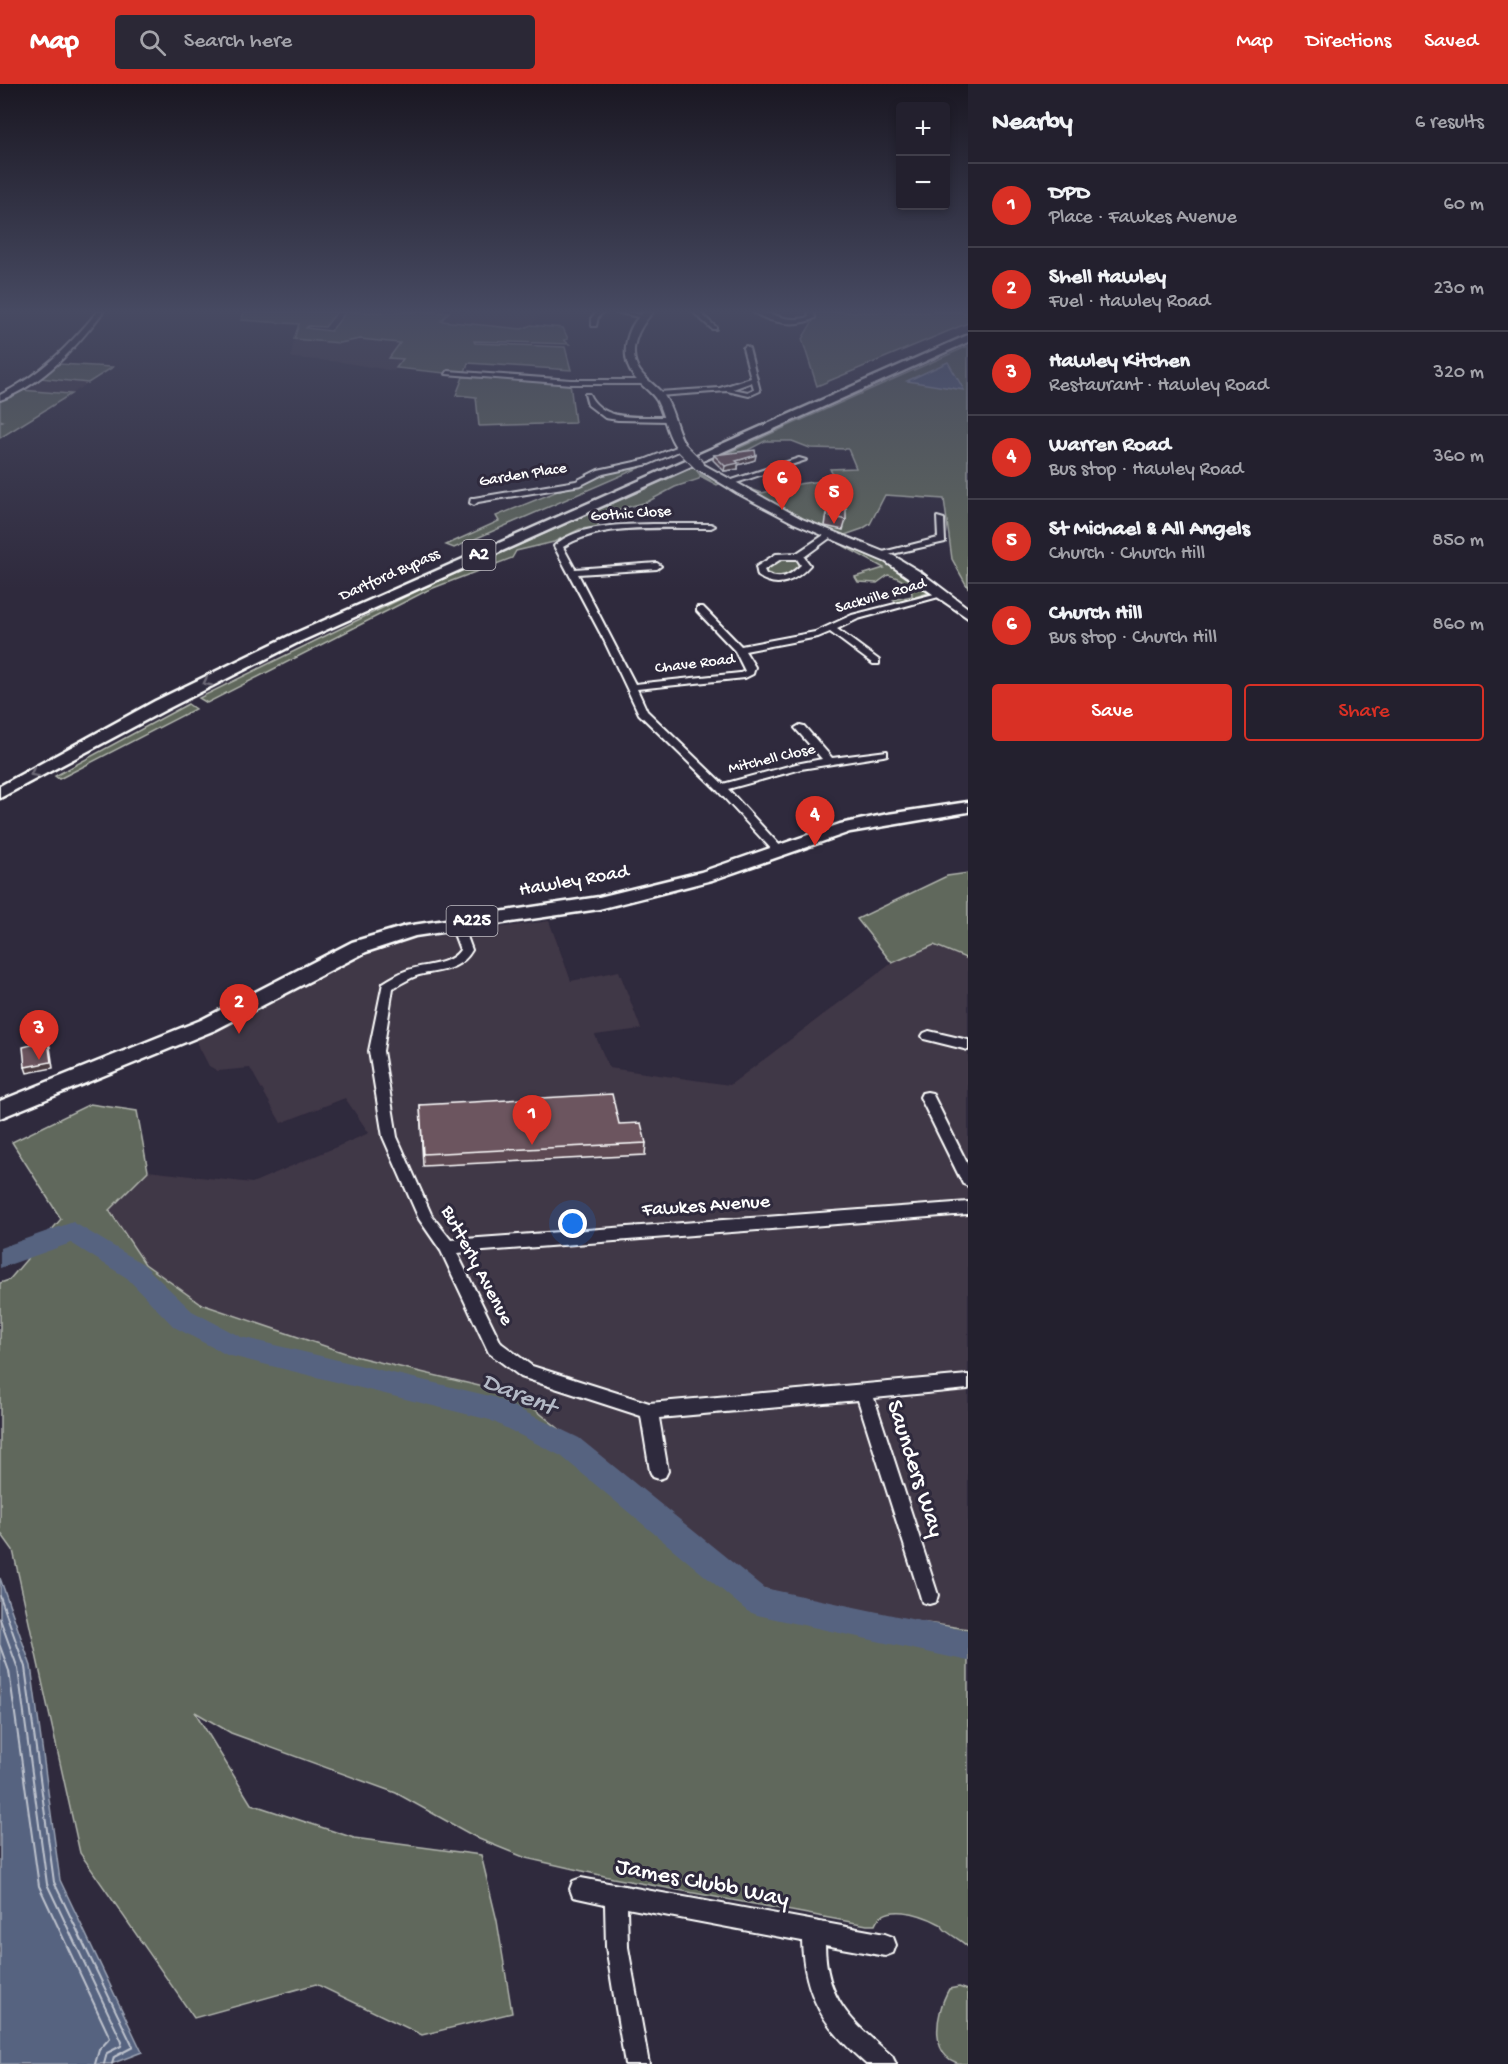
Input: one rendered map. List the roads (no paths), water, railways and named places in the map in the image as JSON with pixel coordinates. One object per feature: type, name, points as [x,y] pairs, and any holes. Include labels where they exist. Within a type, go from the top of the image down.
[{"type":"highway","name":"Dartford Bypass","points":[[0,777],[148,698],[286,630],[799,404]]},
{"type":"highway","name":"Dartford Bypass","points":[[0,793],[161,705],[294,639],[819,404]]},
{"type":"main road","points":[[662,404],[671,432],[682,448],[699,465],[778,511],[879,554],[918,576],[968,614]]},
{"type":"main road","name":"Hawley Road","points":[[0,1110],[208,1025],[359,946],[412,930],[599,903],[643,893],[706,876],[846,828],[968,807]]},
{"type":"street","points":[[592,404],[612,417],[668,419]]},
{"type":"street","name":"Garden Place","points":[[474,503],[474,500],[578,483],[601,472],[646,462],[682,448]]},
{"type":"street","points":[[727,483],[802,460]]},
{"type":"street","points":[[879,554],[942,540],[940,519]]},
{"type":"street","name":"Gothic Close","points":[[573,572],[559,549],[559,545],[594,531],[711,526]]},
{"type":"street","points":[[799,556],[806,565],[791,579],[775,581],[762,576],[759,569],[779,556],[799,556],[830,535]]},
{"type":"street","points":[[657,566],[573,572],[633,687],[643,712],[721,788],[779,851]]},
{"type":"street","name":"Sackville Road","points":[[739,650],[818,634],[855,617],[942,595]]},
{"type":"street","name":"Chave Road","points":[[633,687],[742,676],[750,672],[750,667],[739,650],[700,609]]},
{"type":"street","name":"Sackville Road","points":[[830,628],[876,662]]},
{"type":"street","name":"Mitchell Close","points":[[800,728],[830,762]]},
{"type":"street","name":"Mitchell Close","points":[[721,788],[800,766],[883,753]]},
{"type":"street","name":"Butterly Avenue","points":[[456,923],[466,950],[464,956],[458,961],[412,973],[387,986],[376,1051],[390,1137],[426,1219],[447,1247],[495,1348],[527,1372],[649,1411],[968,1382]]},
{"type":"street","points":[[929,1036],[968,1045]]},
{"type":"street","points":[[927,1096],[968,1180]]},
{"type":"street","name":"Fawkes Avenue","points":[[447,1247],[968,1208]]},
{"type":"street","name":"Saunders Way","points":[[864,1392],[929,1595]]},
{"type":"street","points":[[649,1411],[659,1471]]},
{"type":"street","name":"James Clubb Way","points":[[581,1889],[885,1945]]},
{"type":"street","points":[[616,1895],[617,1947],[637,2064]]},
{"type":"street","points":[[813,1932],[817,1979],[825,2002],[837,2020],[884,2064]]},
{"type":"water","points":[[0,1578],[31,1666],[60,1880],[142,2052],[111,2064],[0,2064]]},
{"type":"waterway","name":"Darent","points":[[0,1258],[73,1232],[135,1271],[183,1319],[236,1347],[494,1409],[570,1447],[757,1601],[968,1646]]},
{"type":"place","name":"Church Hill","points":[[782,510]]},
{"type":"place","name":"St Michael & All Angels","points":[[834,524]]},
{"type":"place","name":"Warren Road","points":[[815,846]]},
{"type":"place","name":"Shell Hawley","points":[[239,1034]]},
{"type":"place","name":"Hawley Kitchen","points":[[39,1060]]},
{"type":"place","name":"DPD","points":[[532,1145]]}]
